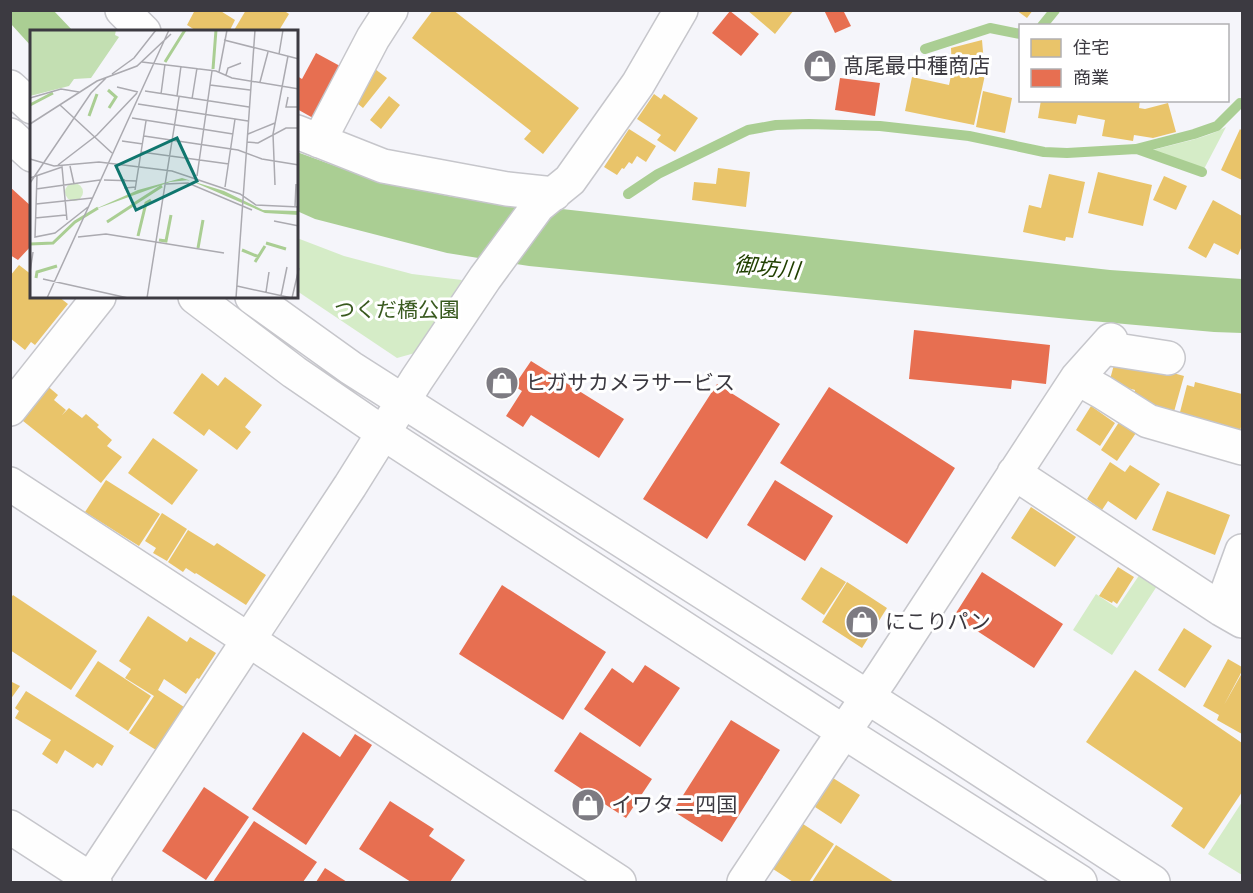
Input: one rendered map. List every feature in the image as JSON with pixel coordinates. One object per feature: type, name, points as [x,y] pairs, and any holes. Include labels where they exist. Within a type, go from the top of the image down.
[{"type":"street","points":[[122,10],[142,30]]},
{"type":"street","points":[[391,10],[308,136],[383,166],[507,189],[546,200]]},
{"type":"street","points":[[10,827],[92,881],[404,400],[492,269],[546,200],[570,180],[638,84],[681,10]]},
{"type":"street","points":[[10,87],[30,105]]},
{"type":"street","points":[[10,135],[30,153]]},
{"type":"street","points":[[10,410],[98,298]]},
{"type":"street","points":[[196,298],[294,372],[383,433],[1080,882]]},
{"type":"street","points":[[253,298],[351,368],[927,735],[1153,882]]},
{"type":"street","points":[[744,882],[1077,378],[1107,344],[1168,358]]},
{"type":"street","points":[[1077,378],[1148,421],[1242,448]]},
{"type":"street","points":[[1014,473],[1232,615],[1242,551]]},
{"type":"street","points":[[10,484],[619,882]]},
{"type":"green space","points":[[1226,127],[1204,169],[1153,150],[1200,138]]},
{"type":"green space","name":"つくだ橋公園","points":[[298,238],[344,256],[412,274],[462,280],[415,353],[397,358],[298,292]]},
{"type":"green space","points":[[1140,574],[1157,586],[1112,655],[1073,630],[1096,594],[1117,608]]},
{"type":"green space","points":[[1242,802],[1242,875],[1208,854]]},
{"type":"water","points":[[11,10],[54,11],[72,30],[30,30],[30,45],[11,24]]},
{"type":"water","name":"御坊川","points":[[298,152],[379,182],[453,197],[1110,270],[1242,279],[1242,333],[1069,319],[529,266],[447,253],[315,219],[298,211]]},
{"type":"building: 住宅","points":[[195,10],[219,10],[235,20],[230,30],[195,30],[187,25]]},
{"type":"building: 住宅","points":[[246,10],[283,10],[289,14],[279,30],[234,30]]},
{"type":"building: 住宅","points":[[433,10],[453,10],[579,108],[543,154],[524,139],[531,131],[412,38]]},
{"type":"building: 住宅","points":[[747,10],[794,10],[775,34]]},
{"type":"building: 住宅","points":[[1016,10],[1033,10],[1027,18]]},
{"type":"building: 住宅","points":[[982,40],[985,75],[974,125],[905,111],[912,77],[949,85],[952,71],[951,48]]},
{"type":"building: 住宅","points":[[375,69],[387,78],[363,108],[352,99]]},
{"type":"building: 住宅","points":[[983,91],[1012,98],[1005,133],[976,127]]},
{"type":"building: 住宅","points":[[654,94],[661,99],[664,94],[698,118],[675,152],[657,140],[661,135],[637,119]]},
{"type":"building: 住宅","points":[[389,96],[400,105],[381,129],[370,120]]},
{"type":"building: 住宅","points":[[1041,102],[1140,102],[1139,108],[1145,109],[1168,103],[1176,132],[1153,138],[1134,135],[1133,141],[1102,136],[1105,120],[1078,115],[1076,124],[1038,118]]},
{"type":"building: 住宅","points":[[629,129],[656,146],[646,162],[637,156],[632,164],[629,162],[617,175],[604,167]]},
{"type":"building: 住宅","points":[[1240,129],[1242,131],[1242,180],[1221,170]]},
{"type":"building: 住宅","points":[[718,168],[750,172],[746,207],[692,200],[694,182],[716,184]]},
{"type":"building: 住宅","points":[[1098,172],[1152,185],[1143,226],[1088,213]]},
{"type":"building: 住宅","points":[[1049,174],[1085,182],[1073,238],[1066,237],[1065,241],[1023,232],[1029,205],[1041,208]]},
{"type":"building: 住宅","points":[[1164,176],[1187,186],[1176,210],[1153,200]]},
{"type":"building: 住宅","points":[[1213,200],[1242,216],[1242,246],[1238,255],[1214,243],[1206,258],[1188,248]]},
{"type":"building: 住宅","points":[[19,265],[30,273],[30,298],[60,298],[68,304],[35,345],[31,342],[25,350],[10,338],[10,276]]},
{"type":"building: 住宅","points":[[1115,361],[1144,365],[1184,376],[1172,419],[1160,415],[1162,408],[1133,400],[1135,390],[1109,383]]},
{"type":"building: 住宅","points":[[202,373],[218,386],[225,377],[262,405],[245,427],[251,432],[237,450],[209,429],[204,436],[173,413]]},
{"type":"building: 住宅","points":[[1195,382],[1242,394],[1240,432],[1179,416],[1187,385],[1194,387]]},
{"type":"building: 住宅","points":[[45,384],[58,395],[54,400],[66,410],[62,415],[69,408],[82,418],[86,414],[112,440],[107,446],[122,457],[101,483],[18,417]]},
{"type":"building: 住宅","points":[[1091,406],[1115,423],[1100,446],[1076,430]]},
{"type":"building: 住宅","points":[[1121,419],[1138,430],[1117,461],[1101,450]]},
{"type":"building: 住宅","points":[[153,438],[198,470],[172,505],[128,473]]},
{"type":"building: 住宅","points":[[1110,462],[1125,472],[1130,465],[1160,484],[1136,520],[1108,501],[1102,510],[1087,499]]},
{"type":"building: 住宅","points":[[106,480],[160,514],[139,546],[85,512]]},
{"type":"building: 住宅","points":[[1167,491],[1230,515],[1215,555],[1152,530]]},
{"type":"building: 住宅","points":[[1031,507],[1076,537],[1055,567],[1011,538]]},
{"type":"building: 住宅","points":[[162,513],[187,529],[167,561],[153,553],[156,548],[145,541]]},
{"type":"building: 住宅","points":[[188,530],[214,546],[217,543],[266,575],[246,605],[196,573],[186,568],[183,572],[168,562]]},
{"type":"building: 住宅","points":[[821,567],[846,582],[824,615],[801,599]]},
{"type":"building: 住宅","points":[[1118,567],[1134,577],[1117,604],[1099,596]]},
{"type":"building: 住宅","name":"にこりパン","points":[[847,582],[887,608],[862,648],[822,622]]},
{"type":"building: 住宅","points":[[13,595],[97,651],[71,690],[10,650],[10,599]]},
{"type":"building: 住宅","points":[[148,616],[187,642],[190,637],[216,653],[186,694],[164,679],[158,690],[184,707],[156,750],[129,733],[154,696],[125,678],[131,669],[119,661]]},
{"type":"building: 住宅","points":[[1184,628],[1212,646],[1185,688],[1158,670]]},
{"type":"building: 住宅","points":[[1228,659],[1242,667],[1242,671],[1224,705],[1242,673],[1242,734],[1217,720],[1219,715],[1203,706]]},
{"type":"building: 住宅","points":[[98,661],[151,696],[128,731],[75,696]]},
{"type":"building: 住宅","points":[[1135,670],[1242,743],[1242,792],[1204,849],[1171,826],[1183,808],[1086,742]]},
{"type":"building: 住宅","points":[[12,682],[20,686],[10,700],[10,685]]},
{"type":"building: 住宅","points":[[26,691],[114,746],[102,766],[97,763],[93,768],[65,750],[57,764],[42,754],[51,740],[15,718],[19,711],[15,708]]},
{"type":"building: 住宅","points":[[833,778],[860,795],[841,824],[815,807]]},
{"type":"building: 住宅","points":[[803,824],[834,844],[809,882],[793,882],[773,869]]},
{"type":"building: 住宅","points":[[836,845],[894,882],[812,882]]},
{"type":"building: 商業","points":[[824,10],[843,10],[851,26],[835,33]]},
{"type":"building: 商業","points":[[730,11],[759,34],[741,56],[712,33]]},
{"type":"building: 商業","points":[[316,53],[340,66],[313,118],[298,110],[298,77],[302,79]]},
{"type":"building: 商業","points":[[840,78],[880,83],[875,116],[835,110]]},
{"type":"building: 商業","points":[[10,187],[30,205],[30,247],[18,260],[10,255]]},
{"type":"building: 商業","points":[[914,330],[1050,345],[1046,384],[1012,380],[1011,389],[909,379]]},
{"type":"building: 商業","points":[[531,361],[624,419],[599,458],[531,415],[523,427],[506,416],[522,391],[514,386]]},
{"type":"building: 商業","points":[[717,384],[780,424],[707,539],[643,499]]},
{"type":"building: 商業","points":[[829,387],[955,468],[907,544],[780,463]]},
{"type":"building: 商業","points":[[775,480],[833,516],[805,561],[747,525]]},
{"type":"building: 商業","points":[[982,572],[1063,624],[1034,668],[954,616]]},
{"type":"building: 商業","points":[[502,585],[606,652],[563,720],[459,654]]},
{"type":"building: 商業","points":[[645,665],[680,688],[640,747],[584,709],[612,668],[633,683]]},
{"type":"building: 商業","points":[[731,720],[780,750],[722,842],[673,811]]},
{"type":"building: 商業","points":[[303,732],[340,757],[355,734],[372,745],[306,845],[252,809]]},
{"type":"building: 商業","points":[[580,732],[652,779],[626,818],[554,771]]},
{"type":"building: 商業","points":[[204,787],[249,817],[206,880],[162,851]]},
{"type":"building: 商業","points":[[390,801],[434,829],[429,836],[465,860],[450,882],[411,882],[359,849]]},
{"type":"building: 商業","points":[[254,821],[317,862],[303,882],[213,882]]},
{"type":"building: 商業","points":[[325,868],[347,882],[316,882]]},
{"type":"waterway","points":[[1044,24],[1055,10]]},
{"type":"waterway","points":[[925,49],[990,28],[1019,34]]},
{"type":"waterway","points":[[628,194],[658,174],[748,130],[776,125],[880,126],[969,136],[1044,152],[1067,153],[1136,149],[1194,134],[1217,126],[1240,103]]},
{"type":"waterway","points":[[1137,149],[1202,172]]},
{"type":"place","name":"髙尾最中種商店","points":[[820,66]]},
{"type":"place","name":"ヒガサカメラサービス","points":[[502,383]]},
{"type":"place","name":"にこりパン","points":[[862,622]]},
{"type":"place","name":"イワタニ四国","points":[[588,805]]}]
